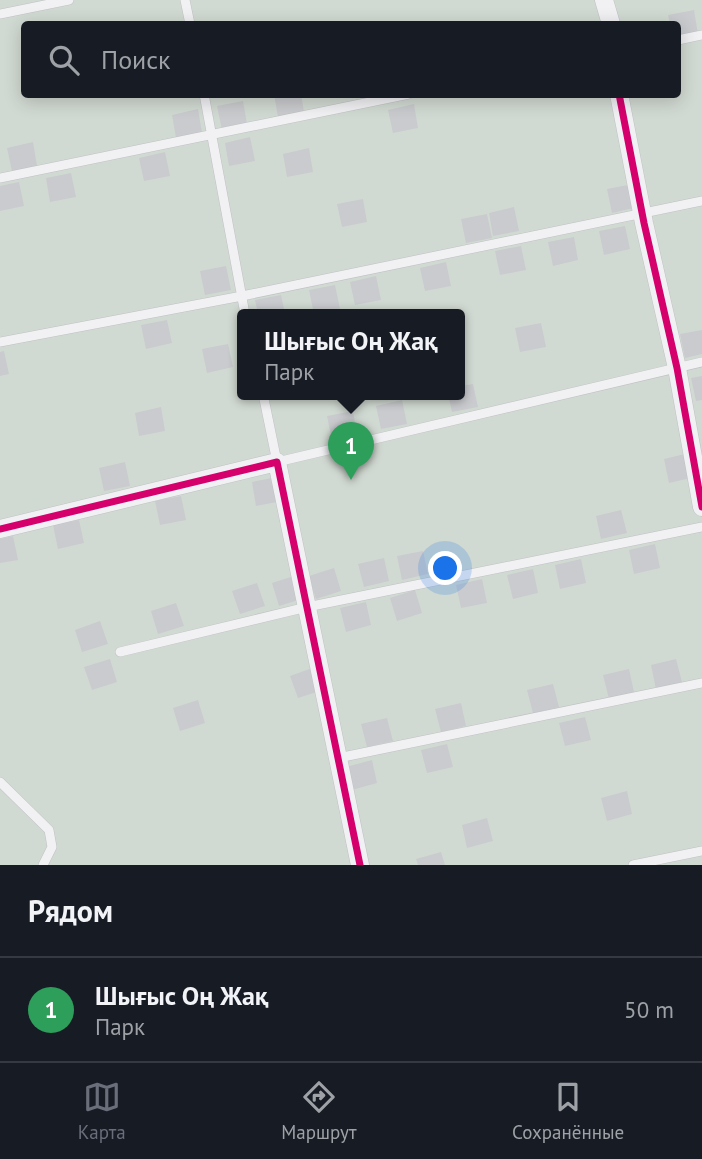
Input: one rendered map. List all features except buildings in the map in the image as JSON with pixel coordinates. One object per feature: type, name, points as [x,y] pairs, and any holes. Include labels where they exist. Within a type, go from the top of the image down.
[{"type":"street","points":[[604,0],[610,21]]},
{"type":"street","points":[[620,98],[642,213],[677,368],[702,507]]},
{"type":"street","points":[[0,528],[277,461],[359,865]]},
{"type":"lane","points":[[0,14],[69,0]]},
{"type":"lane","points":[[185,0],[189,21]]},
{"type":"lane","points":[[681,39],[702,35]]},
{"type":"lane","points":[[205,98],[244,309]]},
{"type":"lane","points":[[0,178],[390,98]]},
{"type":"lane","points":[[0,342],[242,296],[702,201]]},
{"type":"lane","points":[[264,400],[277,461],[702,362]]},
{"type":"lane","points":[[120,652],[307,607],[702,527]]},
{"type":"lane","points":[[338,758],[702,683]]},
{"type":"lane","points":[[0,782],[49,830],[52,847],[43,865]]},
{"type":"lane","points":[[633,865],[702,851]]},
{"type":"shaded area","points":[[0,0],[702,0],[702,865],[0,865]]},
{"type":"cycle path","points":[[620,98],[644,223],[677,368],[702,507]]},
{"type":"cycle path","points":[[0,529],[277,462],[360,865]]},
{"type":"place","name":"Шығыс Оң Жақ","points":[[351,480]]}]
